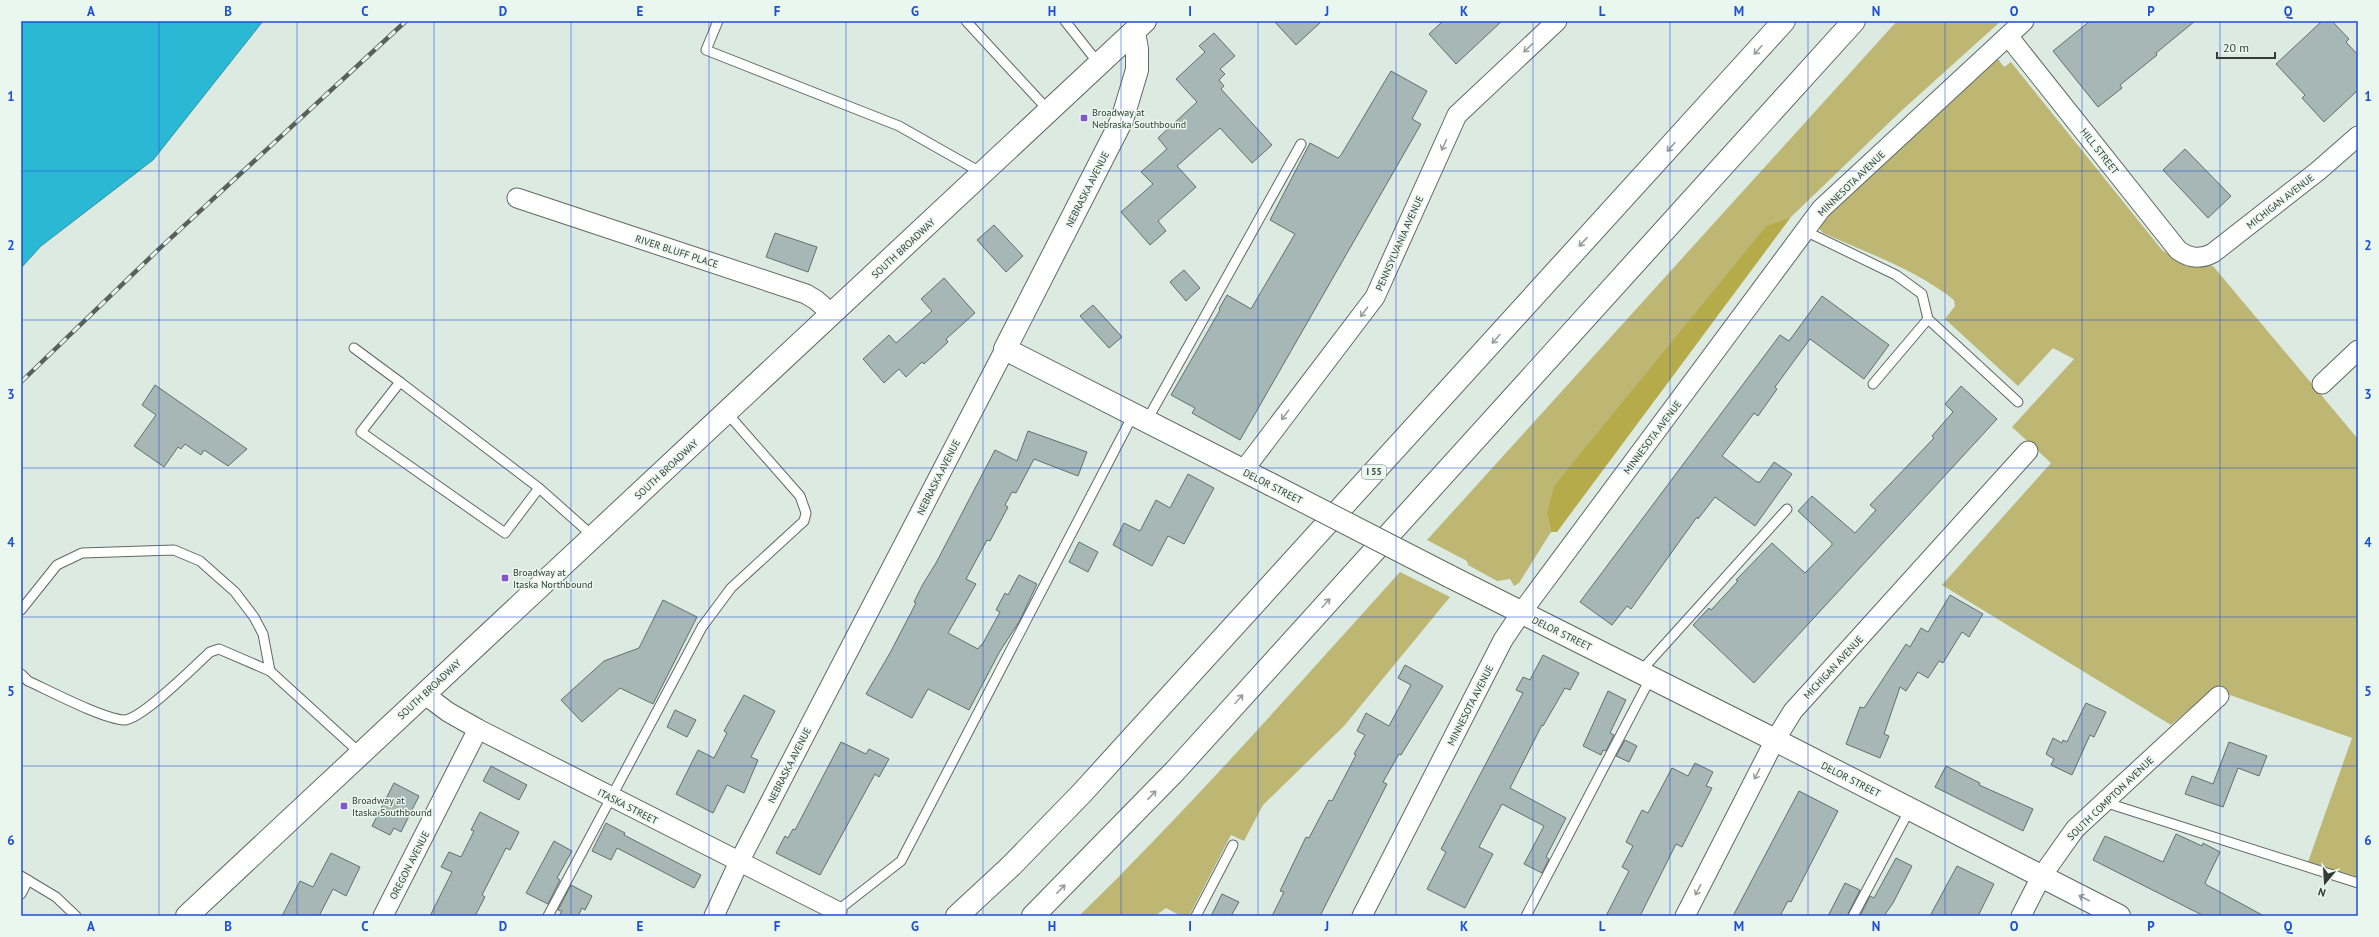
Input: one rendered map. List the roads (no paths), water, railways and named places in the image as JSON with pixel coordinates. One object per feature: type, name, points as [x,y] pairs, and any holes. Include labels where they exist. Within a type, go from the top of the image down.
[{"type":"main road","name":"I 55","points":[[957,916],[1011,866],[1088,788],[1784,21]]},
{"type":"main road","points":[[1033,916],[1175,770],[1854,21]]},
{"type":"main road","name":"SOUTH BROADWAY","points":[[187,916],[1140,26]]},
{"type":"main road","name":"NEBRASKA AVENUE","points":[[1005,349],[1122,120],[1137,70],[1137,49],[1140,26]]},
{"type":"main road","name":"DELOR STREET","points":[[1005,349],[1139,419],[1270,484],[1521,613],[1645,674],[2119,916]]},
{"type":"street","name":"PENNSYLVANIA AVENUE","points":[[1243,471],[1375,297],[1457,115],[1557,21]]},
{"type":"street","name":"MINNESOTA AVENUE","points":[[1362,916],[1503,640],[1521,613],[1821,209],[2024,21]]},
{"type":"street","name":"HILL STREET","points":[[2008,36],[2178,250],[2186,256],[2197,257]]},
{"type":"street","name":"MICHIGAN AVENUE","points":[[2197,257],[2213,253],[2318,171],[2358,136]]},
{"type":"street","name":"RIVER BLUFF PLACE","points":[[517,198],[806,294],[821,303],[832,314]]},
{"type":"street","name":"NEBRASKA AVENUE","points":[[714,916],[739,862],[1005,349]]},
{"type":"street","points":[[2322,384],[2358,350]]},
{"type":"street","name":"MICHIGAN AVENUE","points":[[1685,916],[1775,740],[1793,711],[2028,451]]},
{"type":"street","name":"ITASKA STREET","points":[[424,694],[448,712],[478,729],[836,911]]},
{"type":"street","name":"SOUTH COMPTON AVENUE","points":[[2021,916],[2041,876],[2075,829],[2219,696]]},
{"type":"street","name":"OREGON AVENUE","points":[[384,916],[478,729]]},
{"type":"lane","points":[[718,21],[706,50],[899,126],[983,174]]},
{"type":"lane","points":[[966,21],[1049,112]]},
{"type":"lane","points":[[1065,21],[1099,64]]},
{"type":"lane","points":[[836,911],[901,861],[1139,419],[1301,144]]},
{"type":"lane","points":[[1805,231],[1901,279],[1922,294],[1928,319],[2018,402]]},
{"type":"lane","points":[[1873,384],[1928,319]]},
{"type":"lane","points":[[354,348],[539,488],[594,537]]},
{"type":"lane","points":[[400,382],[361,432],[505,533],[539,488]]},
{"type":"lane","points":[[548,916],[702,627],[731,588],[804,521],[806,513],[800,496],[727,412]]},
{"type":"lane","points":[[1526,916],[1645,674],[1786,509]]},
{"type":"lane","points":[[21,610],[57,565],[82,553],[174,550],[200,561],[235,592],[254,617],[263,634],[270,671]]},
{"type":"lane","points":[[21,674],[28,681],[104,715],[125,720],[144,712],[210,652],[219,649],[270,671],[360,753]]},
{"type":"lane","points":[[2104,802],[2358,883]]},
{"type":"lane","points":[[1854,916],[1910,809]]},
{"type":"lane","points":[[1196,916],[1233,844]]},
{"type":"lane","points":[[21,894],[25,878],[56,897],[76,916]]},
{"type":"water","points":[[21,21],[263,21],[153,160],[41,246],[21,268]]},
{"type":"railway","points":[[21,382],[160,248],[406,21]]},
{"type":"place","name":"Broadway at Nebraska Southbound","points":[[1084,118]]},
{"type":"place","name":"Broadway at Itaska Northbound","points":[[505,578]]},
{"type":"place","name":"Broadway at Itaska Southbound","points":[[344,806]]}]
